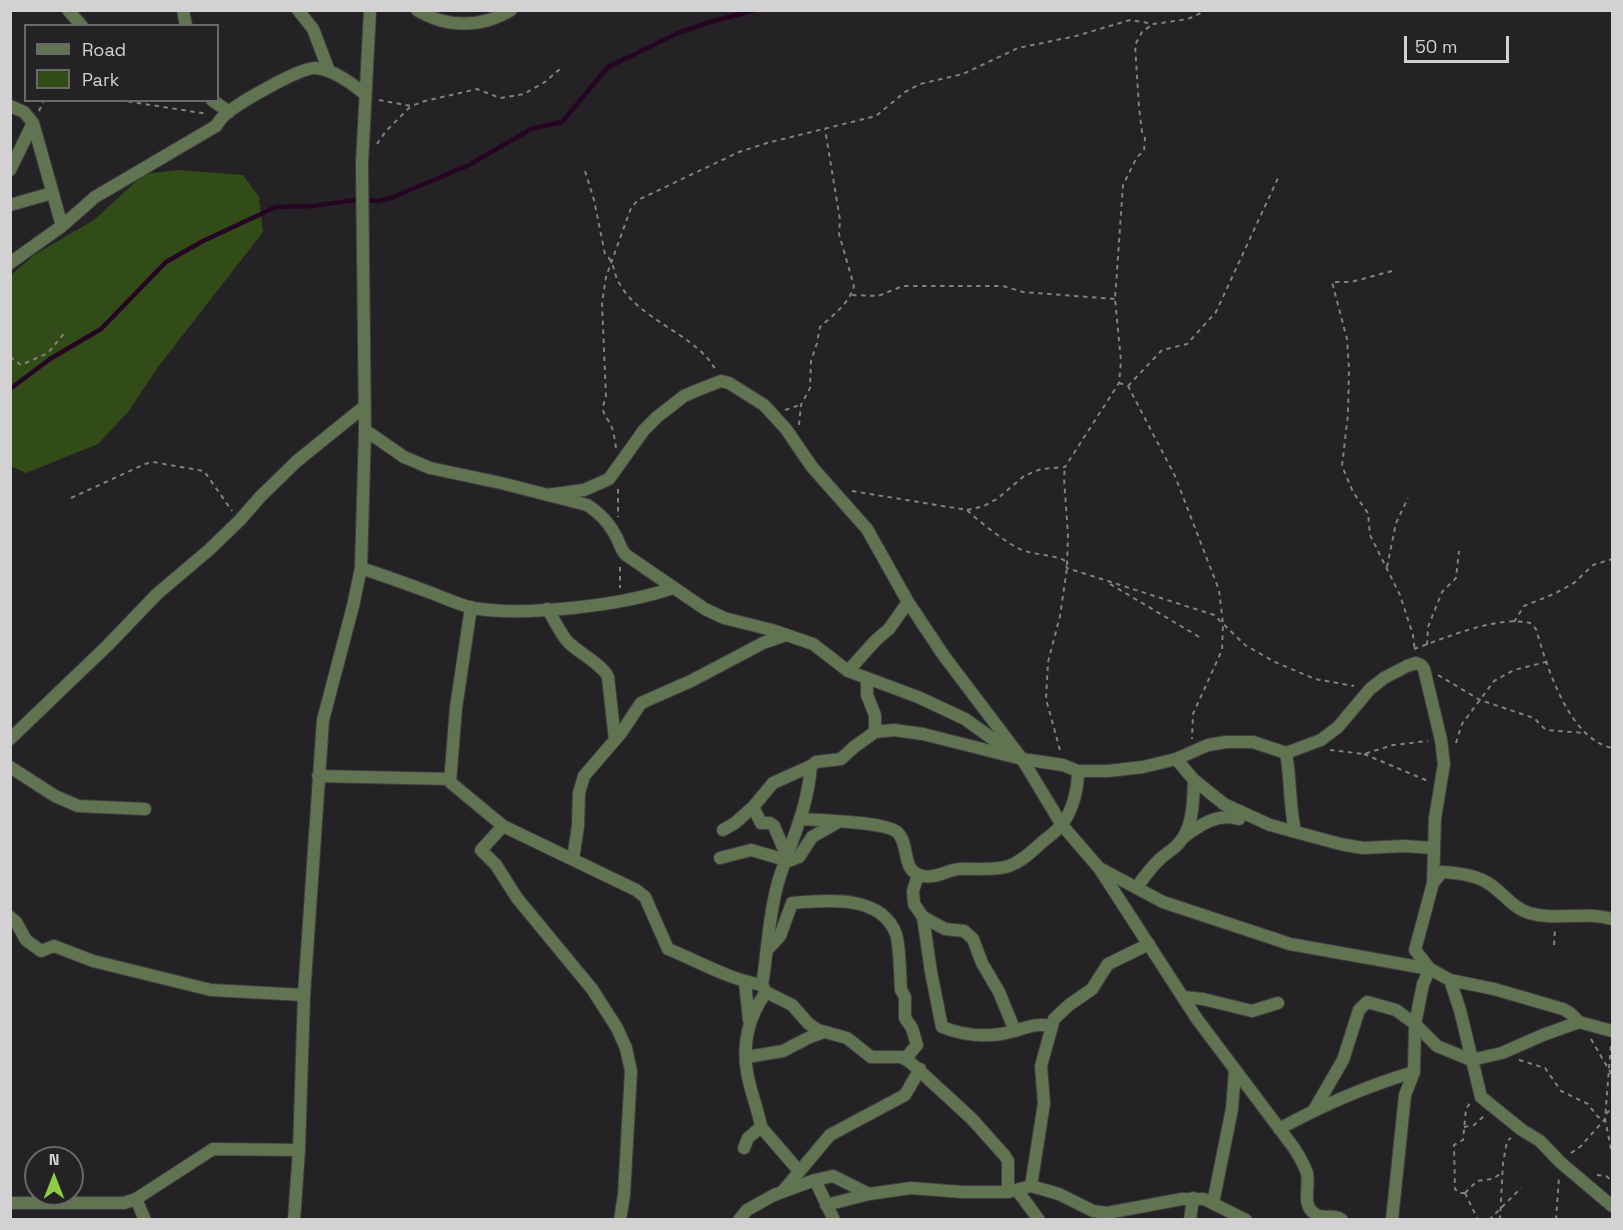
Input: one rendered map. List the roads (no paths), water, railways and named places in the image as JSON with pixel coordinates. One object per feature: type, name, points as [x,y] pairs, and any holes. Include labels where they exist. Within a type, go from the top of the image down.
[{"type":"street","points":[[68,10],[80,24]]},
{"type":"street","points":[[298,10],[316,36],[329,71]]},
{"type":"street","points":[[294,1220],[299,1150],[304,995],[322,720],[354,606],[361,568],[365,430],[362,164],[370,10]]},
{"type":"street","points":[[417,10],[432,19],[454,23],[481,23],[495,20],[510,10]]},
{"type":"street","points":[[10,263],[62,226],[95,197],[216,126],[226,114],[302,70],[314,68],[329,71],[365,94]]},
{"type":"street","points":[[214,102],[226,114]]},
{"type":"street","points":[[10,106],[24,112],[33,123],[62,226]]},
{"type":"street","points":[[10,170],[33,123]]},
{"type":"street","points":[[10,205],[52,193]]},
{"type":"street","points":[[547,495],[584,490],[609,479],[644,430],[657,417],[684,396],[721,381],[738,388],[774,414],[812,467],[867,529],[908,602],[944,656],[1022,759],[1062,825],[1100,868],[1197,1020],[1304,1164],[1308,1183],[1306,1199],[1308,1207],[1314,1214],[1338,1217],[1342,1220]]},
{"type":"street","points":[[10,739],[108,645],[157,594],[240,520],[297,461],[365,406]]},
{"type":"street","points":[[365,430],[404,457],[430,468],[587,505],[607,520],[626,555],[705,609],[724,618],[772,630],[813,644],[848,670],[918,697],[965,719],[1022,759]]},
{"type":"street","points":[[361,568],[471,607],[495,610],[547,609],[657,594],[673,588]]},
{"type":"street","points":[[848,670],[889,629],[908,602]]},
{"type":"street","points":[[471,607],[456,708],[450,779],[456,788],[503,826],[636,890],[645,897],[668,949],[720,973],[764,988],[792,1005],[809,1024],[825,1032],[848,1038],[871,1057],[905,1059],[920,1069],[938,1089],[972,1119],[1005,1156],[1008,1161],[1012,1191],[1039,1220]]},
{"type":"street","points":[[547,609],[569,642],[606,671],[615,740]]},
{"type":"street","points":[[573,859],[578,826],[579,793],[584,776],[615,740],[641,703],[691,681],[763,643],[786,635]]},
{"type":"street","points":[[723,830],[753,807],[773,783],[816,762],[841,759],[876,732],[894,730],[923,734],[1022,759],[1063,765],[1078,771],[1126,769],[1176,759],[1208,745],[1240,741],[1253,742],[1286,753],[1321,740],[1338,727],[1370,689],[1384,678],[1407,666],[1420,666],[1444,756],[1435,818],[1433,883],[1415,950],[1430,969]]},
{"type":"street","points":[[867,678],[867,695],[875,715],[876,732]]},
{"type":"street","points":[[1286,753],[1291,779],[1291,812],[1295,831]]},
{"type":"street","points":[[1176,759],[1194,780],[1224,804],[1243,814],[1295,831],[1363,848],[1404,846],[1433,848]]},
{"type":"street","points":[[749,1021],[764,988],[780,878],[801,819],[811,766]]},
{"type":"street","points":[[10,767],[55,796],[78,806],[145,808]]},
{"type":"street","points":[[801,819],[867,824],[897,832],[911,870],[918,874],[932,877],[956,869],[1009,866],[1026,857],[1062,825],[1077,790],[1078,771]]},
{"type":"street","points":[[318,776],[450,779]]},
{"type":"street","points":[[1137,887],[1147,873],[1183,837],[1193,811],[1194,780]]},
{"type":"street","points":[[753,807],[761,823],[770,823],[774,826],[786,860]]},
{"type":"street","points":[[1183,837],[1209,821],[1228,816],[1239,819]]},
{"type":"street","points":[[720,858],[751,850],[786,860],[799,857],[812,837],[840,822]]},
{"type":"street","points":[[503,826],[480,850],[496,865],[517,898],[592,989],[617,1028],[626,1048],[631,1071],[624,1195],[620,1220]]},
{"type":"street","points":[[1100,868],[1163,902],[1290,944],[1430,969],[1450,980],[1530,998],[1563,1009],[1570,1012],[1580,1023],[1612,1032]]},
{"type":"street","points":[[1433,883],[1442,872],[1458,872],[1492,886],[1517,908],[1525,912],[1544,915],[1595,915],[1612,920]]},
{"type":"street","points":[[918,874],[913,891],[914,904],[923,917],[942,1027],[961,1034],[991,1035],[1016,1031],[1026,1026],[1041,1024],[1052,1026]]},
{"type":"street","points":[[768,949],[780,936],[792,903],[823,900],[867,905],[885,917],[896,935],[901,990],[905,997],[905,1018],[912,1028],[917,1045],[905,1059]]},
{"type":"street","points":[[10,917],[16,922],[26,940],[41,951],[54,946],[93,961],[212,990],[304,995]]},
{"type":"street","points":[[923,917],[945,929],[964,932],[973,939],[982,963],[999,992],[1016,1031]]},
{"type":"street","points":[[1031,1186],[1044,1103],[1041,1066],[1053,1019],[1092,989],[1108,964],[1149,944]]},
{"type":"street","points":[[1392,1220],[1405,1095],[1414,1072],[1415,1024],[1424,984],[1430,969]]},
{"type":"street","points":[[1450,980],[1460,1010],[1480,1095],[1486,1102],[1540,1142],[1560,1162],[1612,1205]]},
{"type":"street","points":[[745,982],[749,1021],[747,1072],[759,1111],[760,1127],[800,1171]]},
{"type":"street","points":[[1183,997],[1203,999],[1252,1011],[1278,1003]]},
{"type":"street","points":[[1314,1110],[1343,1060],[1359,1010],[1367,1002],[1396,1010],[1415,1024],[1437,1046],[1471,1060],[1502,1053],[1580,1023]]},
{"type":"street","points":[[747,1056],[783,1051],[825,1032]]},
{"type":"street","points":[[782,1192],[830,1135],[905,1095],[920,1069]]},
{"type":"street","points":[[1213,1203],[1232,1109],[1235,1070]]},
{"type":"street","points":[[1279,1129],[1314,1110],[1374,1084],[1414,1072]]},
{"type":"street","points":[[744,1148],[748,1138],[760,1127]]},
{"type":"street","points":[[10,1203],[124,1203],[136,1199],[213,1149],[299,1150]]},
{"type":"street","points":[[739,1220],[747,1210],[782,1192],[833,1176],[869,1194]]},
{"type":"street","points":[[815,1180],[834,1220]]},
{"type":"street","points":[[826,1205],[869,1194],[911,1188],[962,1192],[1012,1191],[1031,1186],[1059,1194],[1108,1216],[1193,1197],[1204,1199],[1246,1220]]},
{"type":"street","points":[[1190,1220],[1193,1197]]},
{"type":"street","points":[[136,1199],[145,1220]]},
{"type":"street","points":[[1301,1220],[1314,1214]]},
{"type":"waterway","points":[[10,389],[50,359],[101,329],[166,262],[203,241],[276,207],[312,206],[355,200],[377,201],[391,198],[469,165],[531,129],[562,122],[608,67],[678,33],[755,10]]}]
